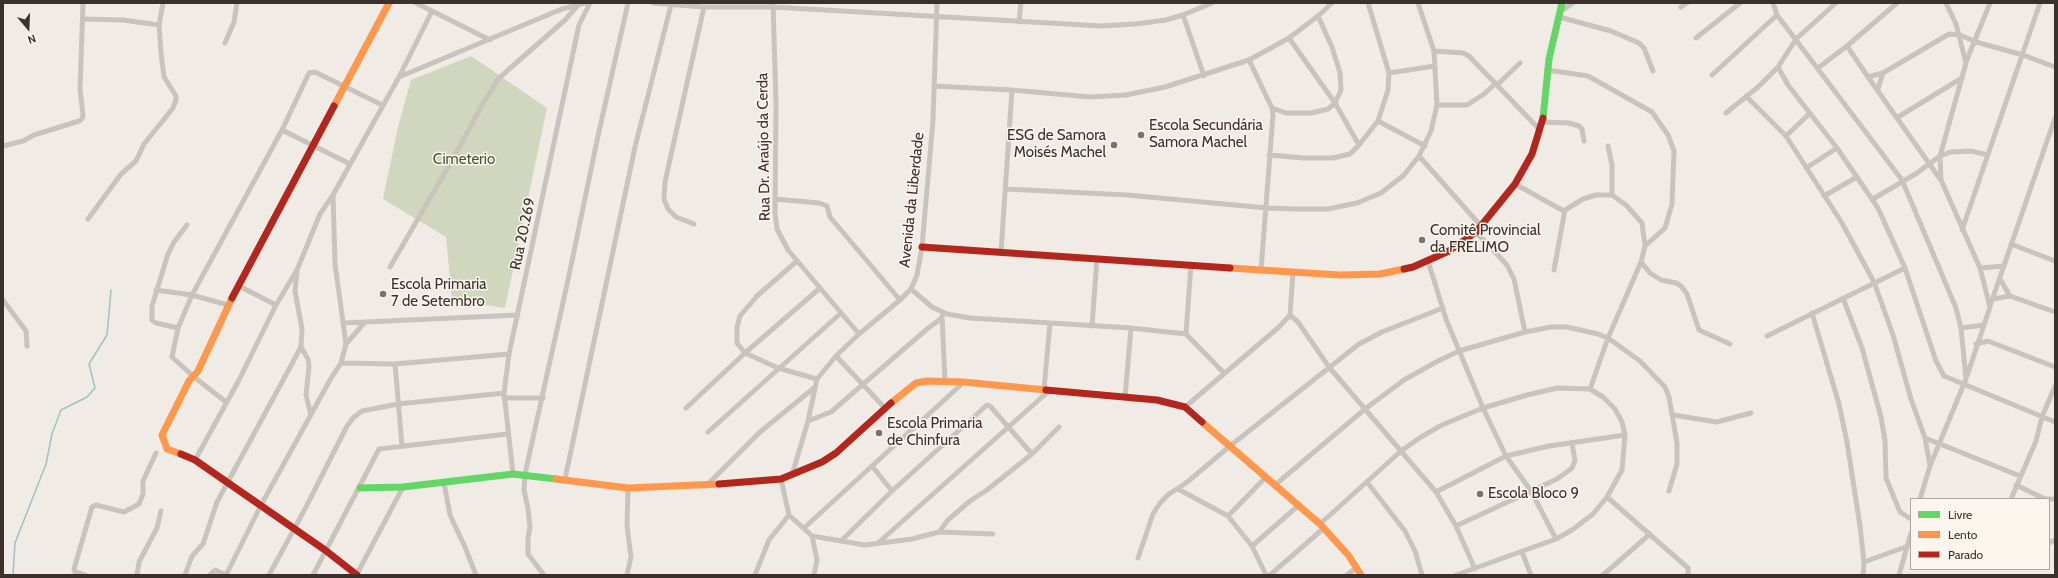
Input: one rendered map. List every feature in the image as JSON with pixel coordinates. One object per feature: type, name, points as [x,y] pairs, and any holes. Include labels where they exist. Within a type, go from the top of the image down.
[{"type":"street","points":[[3,146],[82,119],[83,115],[80,89],[83,3]]},
{"type":"street","points":[[88,218],[121,174],[136,161],[144,144],[173,108],[176,96],[164,77],[159,24],[163,3]]},
{"type":"street","points":[[225,43],[234,22],[237,3]]},
{"type":"street","points":[[390,3],[228,305],[198,371],[189,381],[162,435],[163,442],[167,449],[195,460],[260,507],[294,528],[358,575],[403,487]]},
{"type":"street","points":[[416,3],[490,40]]},
{"type":"street","points":[[399,77],[562,10],[585,3]]},
{"type":"street","name":"Rua 20.269","points":[[513,474],[504,395],[509,354],[579,25],[590,3]]},
{"type":"street","points":[[544,575],[528,554],[530,527],[524,490],[525,474],[543,398],[598,136],[628,3]]},
{"type":"street","points":[[653,3],[704,7],[773,5],[1019,22],[1101,26],[1135,24],[1183,15],[1212,3]]},
{"type":"street","name":"Avenida da Liberdade","points":[[792,475],[808,421],[817,379],[836,356],[859,334],[900,300],[911,288],[917,275],[922,246],[934,86],[937,3]]},
{"type":"street","points":[[1019,22],[1021,3]]},
{"type":"street","points":[[934,86],[1012,90],[1090,97],[1126,94],[1165,87],[1204,76],[1249,60],[1289,38],[1318,16],[1332,3]]},
{"type":"street","points":[[1269,155],[1304,158],[1333,158],[1350,154],[1378,121],[1388,90],[1389,73],[1368,3]]},
{"type":"street","points":[[1006,189],[1128,195],[1267,208],[1328,209],[1357,203],[1381,192],[1404,175],[1419,156],[1431,132],[1437,105],[1434,51],[1418,3]]},
{"type":"street","points":[[922,246],[1340,275],[1380,274],[1413,267],[1449,252],[1479,229],[1515,184],[1532,154],[1541,126],[1548,70],[1562,3]]},
{"type":"street","points":[[1560,14],[1572,3]]},
{"type":"street","points":[[1681,7],[1687,3]]},
{"type":"street","points":[[1696,38],[1740,3]]},
{"type":"street","points":[[1773,3],[1777,15],[1903,182],[1956,308],[1961,328],[1966,379]]},
{"type":"street","points":[[1726,113],[1758,87],[1778,67],[1796,39],[1836,3]]},
{"type":"street","points":[[1818,68],[1847,46],[1897,3]]},
{"type":"street","points":[[1946,3],[1960,35],[1966,62]]},
{"type":"street","points":[[1941,180],[1940,156],[1966,62],[1976,42],[1990,3]]},
{"type":"street","points":[[1962,230],[2040,3]]},
{"type":"street","points":[[390,267],[454,158],[482,104],[499,78],[565,20],[578,5]]},
{"type":"street","points":[[564,479],[635,147],[671,5]]},
{"type":"street","name":"Rua Dr. Araújo da Cerda","points":[[773,5],[776,104],[775,212],[779,234],[788,250],[859,334]]},
{"type":"street","points":[[694,224],[676,217],[668,209],[664,199],[665,182],[704,7]]},
{"type":"street","points":[[195,460],[276,305],[297,270],[320,214],[333,195],[399,77],[432,11]]},
{"type":"street","points":[[1560,14],[1611,31],[1639,43],[1644,48],[1653,71]]},
{"type":"street","points":[[1183,15],[1204,76]]},
{"type":"street","points":[[1712,75],[1777,15]]},
{"type":"street","points":[[1272,108],[1286,113],[1311,113],[1328,109],[1335,103],[1341,90],[1340,74],[1332,47],[1318,16]]},
{"type":"street","points":[[83,19],[123,20],[159,24]]},
{"type":"street","points":[[1868,77],[1883,73],[1949,34],[1956,24]]},
{"type":"street","points":[[1949,34],[1960,35],[1976,42],[2023,55],[2055,68]]},
{"type":"street","points":[[1289,38],[1335,103],[1359,145]]},
{"type":"street","points":[[1847,46],[1941,180],[1980,268],[1990,306]]},
{"type":"street","points":[[1434,51],[1463,53],[1469,56],[1496,84],[1541,126],[1569,123],[1579,126],[1582,129],[1584,141]]},
{"type":"street","points":[[1249,60],[1272,108],[1267,208],[1261,270]]},
{"type":"street","points":[[1437,105],[1467,105],[1484,94],[1520,63]]},
{"type":"street","points":[[1389,73],[1435,66]]},
{"type":"street","points":[[1778,67],[1788,85],[1809,114],[1837,148],[1873,198],[1905,268],[1941,373],[1947,378],[2055,422]]},
{"type":"street","points":[[1548,70],[1588,76],[1652,112],[1668,135],[1674,151],[1672,204],[1665,228],[1645,246]]},
{"type":"street","points":[[226,402],[194,377],[172,357],[178,328],[192,295],[282,130],[309,73],[315,72],[382,105]]},
{"type":"street","points":[[1878,89],[1883,73]]},
{"type":"street","points":[[1898,117],[1962,78]]},
{"type":"street","points":[[1001,252],[1012,90]]},
{"type":"street","points":[[1746,96],[1786,136],[1842,223],[1874,282],[1893,335],[1911,399],[1925,438],[1930,466]]},
{"type":"street","points":[[1786,136],[1809,114]]},
{"type":"street","points":[[1920,498],[1930,466],[1940,445],[1966,379],[1976,344],[1982,332],[2055,118]]},
{"type":"street","points":[[1378,121],[1425,146]]},
{"type":"street","points":[[282,130],[313,147],[350,164]]},
{"type":"street","points":[[1608,146],[1612,165],[1612,195]]},
{"type":"street","points":[[1806,168],[1837,148]]},
{"type":"street","points":[[1873,198],[1903,182],[1931,164],[1940,156],[1951,152],[1971,151],[1988,155]]},
{"type":"street","points":[[1419,156],[1507,265],[1514,279],[1525,332]]},
{"type":"street","points":[[1824,196],[1857,177]]},
{"type":"street","points":[[1515,184],[1565,210]]},
{"type":"street","points":[[1554,270],[1565,210],[1583,199],[1596,194],[1612,195],[1626,205],[1642,223],[1645,234],[1645,246],[1641,262],[1608,338],[1590,389]]},
{"type":"street","points":[[210,575],[215,570],[227,575],[260,507],[341,363],[346,344],[335,264],[333,195]]},
{"type":"street","points":[[775,199],[820,203],[827,206],[830,217],[900,300]]},
{"type":"street","points":[[178,328],[156,323],[152,320],[152,306],[168,254],[174,242],[186,225]]},
{"type":"street","points":[[2011,244],[2055,261]]},
{"type":"street","points":[[1092,326],[1097,258]]},
{"type":"street","points":[[797,261],[757,296],[740,316],[737,327],[737,343],[745,353],[778,368],[817,379]]},
{"type":"street","points":[[1428,261],[1443,308],[1482,408],[1506,456],[1530,491],[1556,539]]},
{"type":"street","points":[[1641,262],[1650,273],[1661,280],[1676,283],[1681,286],[1687,294],[1699,330],[1730,344]]},
{"type":"street","points":[[1186,334],[1191,264]]},
{"type":"street","points":[[1980,268],[2004,266]]},
{"type":"street","points":[[1767,336],[1905,268]]},
{"type":"street","points":[[185,575],[192,556],[203,544],[217,502],[301,347],[302,329],[295,291],[297,270]]},
{"type":"street","points":[[1185,407],[1279,327],[1290,314],[1293,272]]},
{"type":"street","points":[[2000,279],[2010,296]]},
{"type":"street","points":[[239,286],[276,305]]},
{"type":"street","points":[[686,408],[745,353],[820,288]]},
{"type":"street","points":[[911,288],[932,307],[941,311],[970,318],[1131,328],[1186,334],[1224,373]]},
{"type":"street","points":[[156,290],[192,295],[228,305]]},
{"type":"street","points":[[1993,299],[2010,296],[2055,312]]},
{"type":"street","points":[[1843,298],[1862,348],[1881,417],[1888,484],[1900,512],[1910,518]]},
{"type":"street","points":[[3,300],[26,331],[27,346]]},
{"type":"street","points":[[1138,558],[1156,508],[1169,494],[1178,489],[1359,344],[1376,335],[1443,308]]},
{"type":"street","points":[[941,311],[945,381]]},
{"type":"street","points":[[708,432],[841,313]]},
{"type":"street","points":[[1812,313],[1839,404],[1847,442],[1864,562],[1864,575]]},
{"type":"street","points":[[1290,314],[1298,322],[1329,367],[1436,492],[1456,526],[1475,569]]},
{"type":"street","points":[[344,323],[518,315]]},
{"type":"street","points":[[808,421],[831,412],[926,329],[942,318]]},
{"type":"street","points":[[346,344],[365,322]]},
{"type":"street","points":[[878,543],[1009,426],[1047,389],[1050,323]]},
{"type":"street","points":[[1961,328],[1984,325]]},
{"type":"street","points":[[1275,485],[1365,409],[1404,380],[1459,351],[1525,332],[1551,327],[1567,327],[1598,334],[1608,338],[1640,361],[1658,378],[1669,397],[1677,443],[1677,464],[1669,491]]},
{"type":"street","points":[[1125,397],[1131,328]]},
{"type":"street","points":[[1982,332],[1988,341],[2055,367]]},
{"type":"street","points":[[1976,344],[1988,341]]},
{"type":"street","points":[[301,347],[308,359],[309,367],[306,395],[311,415]]},
{"type":"street","points":[[341,363],[395,364],[509,354]]},
{"type":"street","points":[[836,356],[885,408]]},
{"type":"street","points":[[395,364],[402,446]]},
{"type":"street","points":[[360,488],[403,487],[513,474],[525,474],[628,488],[706,486],[781,479],[836,453],[885,408],[916,383],[927,381],[945,381],[1047,389],[1157,400],[1185,407],[1322,526],[1357,567],[1361,575]]},
{"type":"street","points":[[804,528],[964,382]]},
{"type":"street","points":[[2011,498],[2036,441],[2042,417],[2055,386]]},
{"type":"street","points":[[706,486],[760,432],[814,388]]},
{"type":"street","points":[[1270,575],[1401,451],[1442,425],[1482,408],[1557,388],[1590,389],[1603,397],[1615,409],[1622,422],[1625,435],[1622,470],[1607,496],[1593,514],[1572,530],[1556,539],[1456,575]]},
{"type":"street","points":[[269,575],[306,507],[347,426],[354,417],[362,411],[398,404],[504,395],[543,398]]},
{"type":"street","points":[[841,541],[892,491],[984,407],[990,406],[1032,454]]},
{"type":"street","points":[[1673,415],[1716,422],[1752,413]]},
{"type":"street","points":[[939,532],[948,520],[970,501],[987,490],[1032,454],[1059,427]]},
{"type":"street","points":[[313,575],[325,550],[360,488],[376,452],[384,448],[508,434]]},
{"type":"street","points":[[1436,492],[1506,456],[1550,446],[1572,444],[1625,435]]},
{"type":"street","points":[[1925,438],[2020,476]]},
{"type":"street","points":[[1456,526],[1558,479],[1572,468],[1576,455],[1572,444]]},
{"type":"street","points":[[85,575],[75,572],[74,568],[92,507],[96,505],[124,512],[139,504],[143,494],[143,481],[156,453]]},
{"type":"street","points":[[872,466],[892,491]]},
{"type":"street","points":[[1228,516],[1266,477]]},
{"type":"street","points":[[781,479],[789,515],[812,536],[817,560],[814,575]]},
{"type":"street","points":[[1367,482],[1405,530],[1415,550],[1422,575]]},
{"type":"street","points":[[444,483],[450,515],[476,575]]},
{"type":"street","points":[[2016,485],[2043,498]]},
{"type":"street","points":[[627,575],[631,557],[627,526],[628,488]]},
{"type":"street","points":[[1178,489],[1228,516],[1252,546],[1266,575]]},
{"type":"street","points":[[1607,496],[1688,568],[1688,575]]},
{"type":"street","points":[[1252,546],[1299,505]]},
{"type":"street","points":[[137,575],[138,562],[157,528],[161,511]]},
{"type":"street","points":[[755,575],[769,540],[789,515]]},
{"type":"street","points":[[812,536],[865,545],[912,539],[939,532],[993,534]]},
{"type":"street","points":[[1603,575],[1650,534]]},
{"type":"street","points":[[1864,562],[1909,545]]},
{"type":"street","points":[[1899,575],[1909,545]]},
{"type":"street","points":[[1522,552],[1531,575]]},
{"type":"street","points":[[1347,575],[1357,567]]},
{"type":"green space","name":"Cimeterio","points":[[471,56],[547,108],[505,308],[452,300],[446,237],[383,199],[398,127],[411,80]]},
{"type":"waterway","points":[[13,575],[15,543],[46,464],[52,434],[61,410],[87,397],[95,388],[89,364],[107,335],[111,290]]},
{"type":"traffic: fast","points":[[1543,118],[1549,59],[1562,3]]},
{"type":"traffic: fast","points":[[360,488],[403,487],[513,474],[556,479]]},
{"type":"traffic: slow","points":[[334,106],[389,3]]},
{"type":"traffic: slow","points":[[1230,268],[1340,275],[1380,274],[1404,269]]},
{"type":"traffic: slow","points":[[181,454],[167,449],[162,435],[189,381],[198,371],[232,298]]},
{"type":"traffic: slow","points":[[891,403],[916,383],[927,381],[964,382],[1046,390]]},
{"type":"traffic: slow","points":[[1202,422],[1320,524],[1349,556],[1361,575]]},
{"type":"traffic: slow","points":[[556,479],[628,488],[719,484]]},
{"type":"traffic: jam","points":[[232,298],[334,106]]},
{"type":"traffic: jam","points":[[1404,269],[1413,267],[1449,251],[1476,232],[1515,184],[1532,154],[1543,118]]},
{"type":"traffic: jam","points":[[922,247],[1230,268]]},
{"type":"traffic: jam","points":[[1046,390],[1157,400],[1185,407],[1202,422]]},
{"type":"traffic: jam","points":[[719,484],[781,479],[822,462],[836,453],[891,403]]},
{"type":"traffic: jam","points":[[181,454],[195,460],[325,550],[357,575]]},
{"type":"place","name":"Escola Secundária Samora Machel","points":[[1141,135]]},
{"type":"place","name":"ESG de Samora Moisés Machel","points":[[1114,145]]},
{"type":"place","name":"Comitê Provincial da FRELIMO","points":[[1422,240]]},
{"type":"place","name":"Escola Primaria 7 de Setembro","points":[[383,294]]},
{"type":"place","name":"Escola Primaria de Chinfura","points":[[879,433]]},
{"type":"place","name":"Escola Bloco 9","points":[[1480,494]]}]
